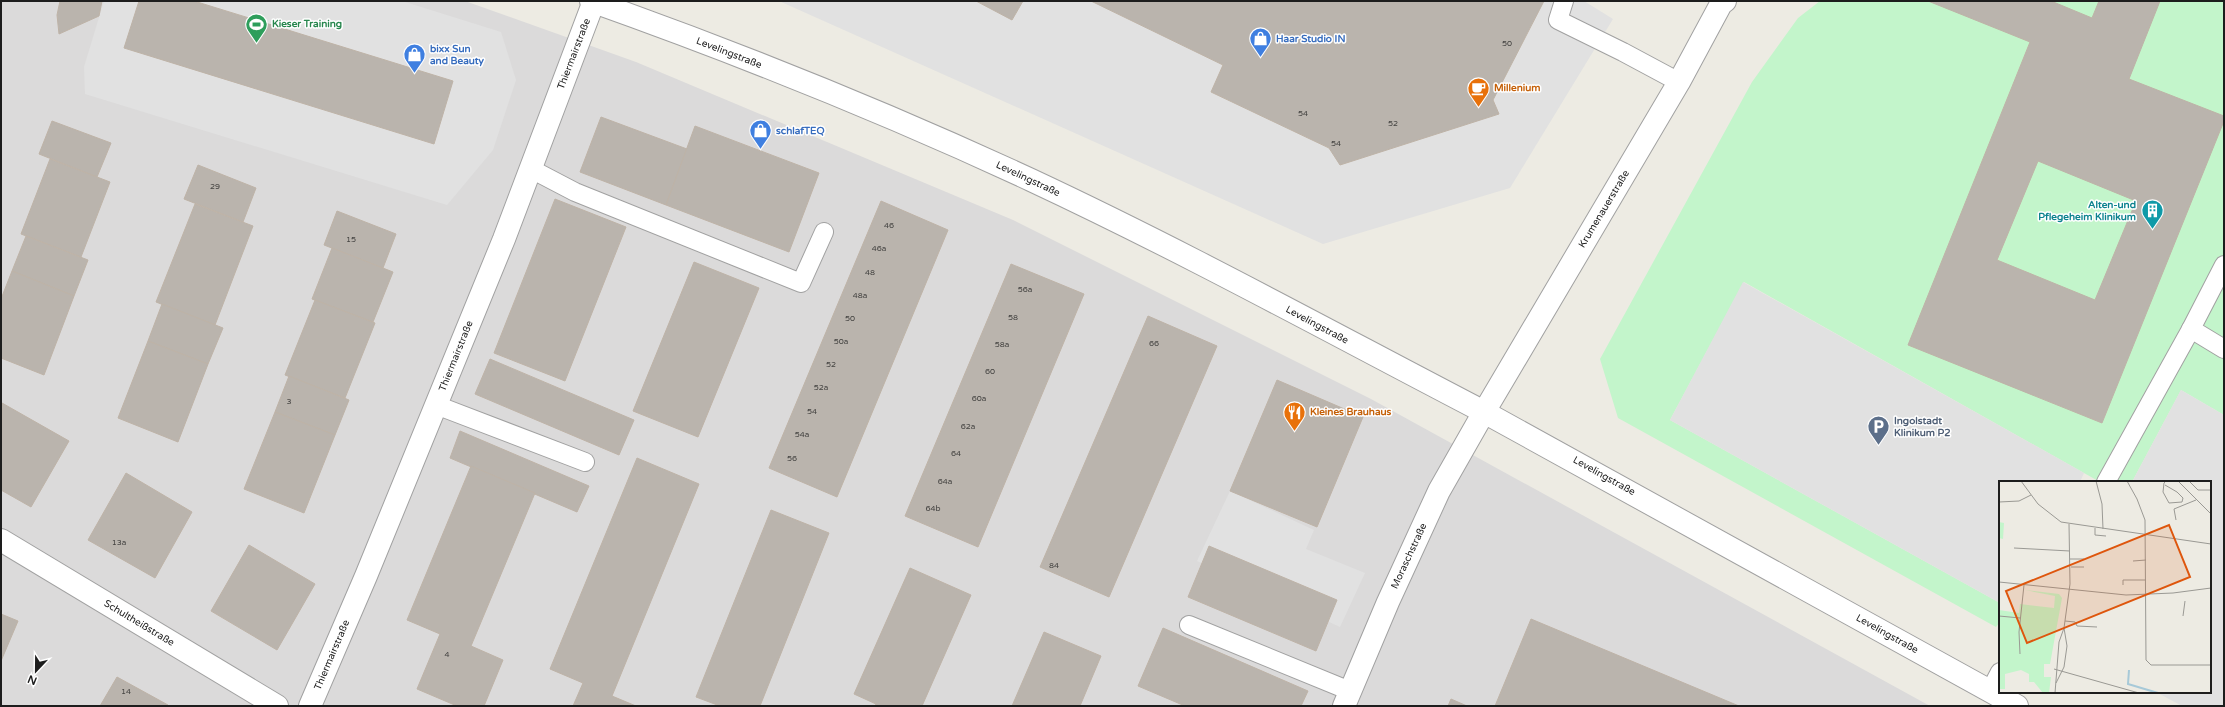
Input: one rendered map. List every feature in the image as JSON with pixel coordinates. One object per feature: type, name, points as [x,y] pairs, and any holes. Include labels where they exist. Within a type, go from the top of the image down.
[{"type":"street","name":"Thiermairstraße","points":[[310,706],[366,576],[531,170],[593,1]]},
{"type":"street","name":"Levelingstraße","points":[[593,1],[840,95],[1031,180],[1213,270],[1484,412],[1990,690],[2016,706]]},
{"type":"street","name":"Krumenauerstraße","points":[[1484,412],[1679,82],[1722,2]]},
{"type":"street","name":"Moraschstraße","points":[[1347,698],[1388,602],[1439,491],[1484,412]]},
{"type":"street","name":"Schultheißstraße","points":[[1,540],[277,706]]},
{"type":"lane","points":[[1564,1],[1558,20],[1679,82]]},
{"type":"lane","points":[[531,170],[575,192],[801,283],[824,232]]},
{"type":"lane","points":[[2107,481],[2191,329],[2224,265]]},
{"type":"lane","points":[[2191,329],[2224,349]]},
{"type":"lane","points":[[436,405],[585,462]]},
{"type":"lane","points":[[1189,625],[1347,698]]},
{"type":"lane","points":[[1990,690],[1999,674]]},
{"type":"shaded area","points":[[1,1],[465,1],[636,62],[1013,220],[1371,399],[1930,706],[1,706]]},
{"type":"shaded area","points":[[104,1],[402,1],[501,32],[516,80],[493,150],[447,205],[85,94],[84,67]]},
{"type":"shaded area","points":[[779,1],[976,1],[1012,20],[1023,1],[1091,1],[1223,65],[1211,92],[1329,148],[1341,164],[1498,114],[1493,100],[1544,1],[1584,1],[1613,19],[1510,188],[1323,244]]},
{"type":"shaded area","name":"Ingolstadt Klinikum P2","points":[[1743,282],[2084,473],[2080,481],[1999,481],[1999,602],[1670,420]]},
{"type":"shaded area","points":[[2181,390],[2224,415],[2224,706],[2182,706],[2158,693],[2211,693],[2211,481],[2133,481]]},
{"type":"shaded area","points":[[1230,491],[1314,530],[1306,549],[1365,573],[1340,627],[1197,561]]},
{"type":"green space","points":[[1820,1],[2224,1],[2224,415],[2181,390],[2133,481],[2098,481],[1744,282],[1670,420],[1999,602],[1999,623],[1996,627],[1618,418],[1600,359],[1752,82],[1798,18]]},
{"type":"building","points":[[60,1],[102,1],[99,16],[59,34],[57,15]]},
{"type":"building","points":[[139,1],[194,1],[453,81],[434,144],[124,48]]},
{"type":"building","points":[[976,1],[1023,1],[1012,20]]},
{"type":"building","points":[[1091,1],[1544,1],[1493,100],[1499,114],[1340,165],[1329,148],[1211,92],[1223,65]]},
{"type":"building","name":"Alten-und Pflegeheim Klinikum","points":[[1928,1],[2051,1],[2092,18],[2099,1],[2160,1],[2129,79],[2224,116],[2224,121],[2102,423],[1908,345],[2030,42]],"holes":[[[2038,161],[2136,201],[2095,300],[1997,260]]]},
{"type":"building","points":[[601,117],[687,149],[666,205],[580,172]]},
{"type":"building","points":[[52,121],[111,143],[97,177],[39,154]]},
{"type":"building","points":[[695,126],[819,173],[789,252],[666,205]]},
{"type":"building","points":[[50,159],[110,182],[81,257],[21,234]]},
{"type":"building","points":[[198,165],[256,188],[243,222],[184,199]]},
{"type":"building","points":[[555,199],[626,227],[565,381],[494,353]]},
{"type":"building","points":[[881,201],[948,230],[837,497],[769,468]]},
{"type":"building","points":[[195,204],[253,226],[215,325],[156,302]]},
{"type":"building","points":[[337,211],[396,234],[383,268],[324,245]]},
{"type":"building","points":[[26,236],[88,260],[74,296],[12,271]]},
{"type":"building","points":[[332,248],[393,272],[373,322],[312,299]]},
{"type":"building","points":[[694,262],[759,288],[698,437],[633,411]]},
{"type":"building","points":[[1011,264],[1084,294],[978,547],[905,516]]},
{"type":"building","points":[[12,271],[74,296],[44,375],[1,358],[1,299]]},
{"type":"building","points":[[315,300],[375,323],[345,398],[285,375]]},
{"type":"building","points":[[162,304],[223,328],[208,364],[148,341]]},
{"type":"building","points":[[1148,316],[1217,346],[1109,597],[1040,567]]},
{"type":"building","points":[[148,341],[208,364],[178,442],[118,418]]},
{"type":"building","points":[[490,359],[634,420],[619,455],[475,394]]},
{"type":"building","points":[[289,376],[349,400],[335,435],[275,412]]},
{"type":"building","points":[[1277,380],[1363,417],[1317,527],[1230,491]]},
{"type":"building","points":[[2,403],[69,441],[31,507],[1,490]]},
{"type":"building","points":[[275,412],[335,435],[304,513],[244,489]]},
{"type":"building","points":[[460,431],[589,486],[577,512],[450,458]]},
{"type":"building","points":[[637,458],[699,484],[612,696],[636,706],[573,706],[583,683],[550,669]]},
{"type":"building","points":[[471,466],[535,493],[471,646],[503,660],[484,706],[457,706],[417,689],[440,634],[407,620]]},
{"type":"building","points":[[126,473],[192,512],[155,578],[88,540]]},
{"type":"building","points":[[771,510],[829,533],[760,706],[720,706],[696,697]]},
{"type":"building","points":[[249,545],[315,584],[277,650],[211,611]]},
{"type":"building","points":[[1209,546],[1337,600],[1316,651],[1188,597]]},
{"type":"building","points":[[910,568],[971,595],[922,706],[875,706],[876,704],[854,694]]},
{"type":"building","points":[[1,614],[18,621],[1,661]]},
{"type":"building","points":[[1531,619],[1739,706],[1495,706]]},
{"type":"building","points":[[1163,628],[1308,691],[1301,706],[1185,706],[1138,686]]},
{"type":"building","points":[[1044,632],[1101,656],[1080,706],[1012,706]]},
{"type":"building","points":[[117,677],[168,705],[100,706]]},
{"type":"building","points":[[1451,699],[1467,706],[1448,706]]},
{"type":"place","name":"Kieser Training","points":[[256,44]]},
{"type":"place","name":"Haar Studio IN","points":[[1260,58]]},
{"type":"place","name":"bixx Sun and Beauty","points":[[414,74]]},
{"type":"place","name":"Millenium","points":[[1479,108]]},
{"type":"place","name":"schlafTEQ","points":[[761,150]]},
{"type":"place","name":"Alten-und Pflegeheim Klinikum","points":[[2152,230]]},
{"type":"place","name":"Kleines Brauhaus","points":[[1295,432]]},
{"type":"place","name":"Ingolstadt Klinikum P2","points":[[1878,446]]}]
